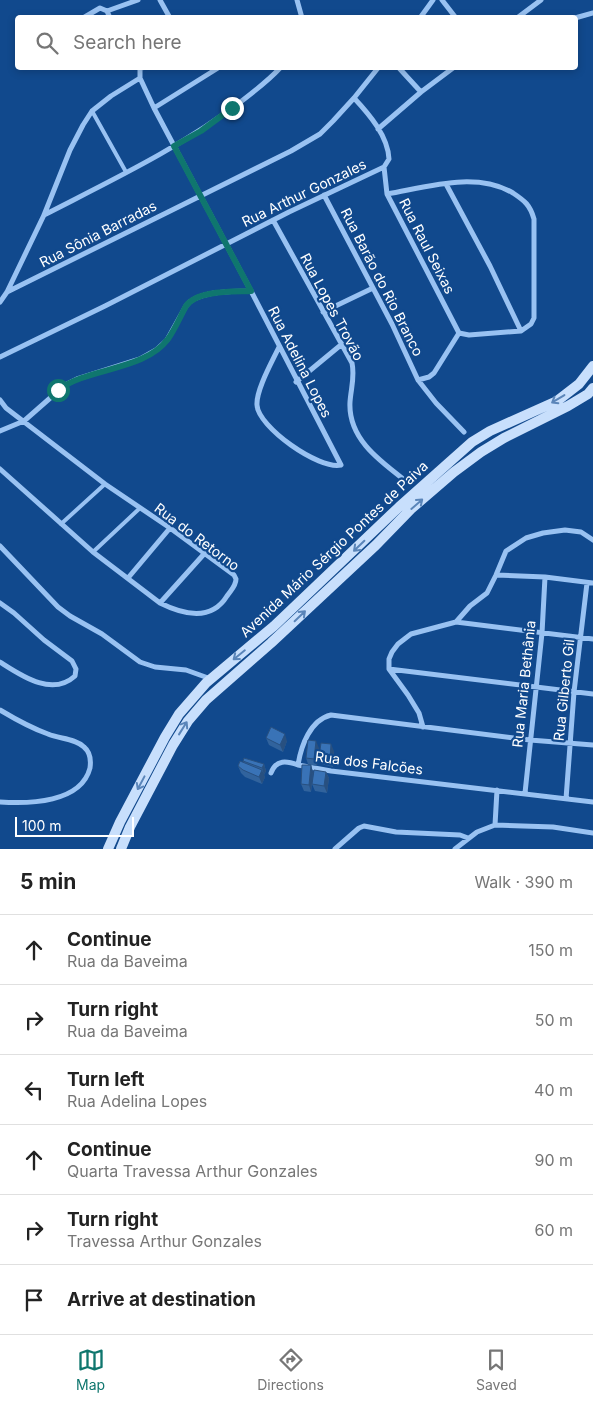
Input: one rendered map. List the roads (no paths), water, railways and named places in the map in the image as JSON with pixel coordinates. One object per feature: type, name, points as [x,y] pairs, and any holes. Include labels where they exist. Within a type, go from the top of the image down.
[{"type":"main road","name":"Avenida Mário Sérgio Pontes de Paiva","points":[[108,849],[120,822],[165,737],[179,714],[194,696],[274,626],[399,507],[472,442],[490,431],[557,401],[579,384],[593,366]]},
{"type":"main road","name":"Avenida Mário Sérgio Pontes de Paiva","points":[[121,849],[130,827],[172,745],[188,721],[206,700],[278,637],[376,545],[411,509],[454,472],[488,448],[568,406],[588,394],[593,388]]},
{"type":"street","points":[[88,15],[100,8],[107,11],[138,0]]},
{"type":"street","points":[[160,0],[168,15]]},
{"type":"street","points":[[297,0],[301,15]]},
{"type":"street","points":[[422,15],[432,0]]},
{"type":"street","points":[[442,0],[454,15]]},
{"type":"street","points":[[521,15],[541,0]]},
{"type":"street","points":[[107,11],[109,15]]},
{"type":"street","points":[[578,17],[593,13]]},
{"type":"street","points":[[0,302],[7,292],[44,215],[70,150],[92,111],[110,96],[140,78],[140,70]]},
{"type":"street","points":[[154,108],[215,70]]},
{"type":"street","points":[[44,215],[201,131],[278,70]]},
{"type":"street","name":"Rua Sônia Barradas","points":[[7,292],[292,151],[310,140],[333,121],[376,70]]},
{"type":"street","points":[[401,70],[421,92]]},
{"type":"street","points":[[378,130],[449,70]]},
{"type":"street","name":"Rua Adelina Lopes","points":[[140,78],[251,291],[279,347],[296,382],[341,465],[336,466],[325,463],[299,450],[263,421],[258,412],[256,403],[258,394],[279,347]]},
{"type":"street","name":"Rua Arthur Gonzales","points":[[0,358],[273,220],[384,167],[390,159],[389,152],[378,130],[354,98]]},
{"type":"street","name":"Rua Raul Seixas","points":[[384,167],[387,194],[459,333]]},
{"type":"street","points":[[387,194],[446,184],[477,182],[501,187],[520,198],[531,208],[534,219],[534,318],[526,328],[521,330],[459,333]]},
{"type":"street","points":[[446,184],[490,266],[521,330]]},
{"type":"street","name":"Rua Barão do Rio Branco","points":[[324,195],[373,288],[418,380],[436,403],[464,432]]},
{"type":"street","name":"Rua Lopes Trovão","points":[[273,220],[352,363],[354,372],[350,403],[352,418],[358,435],[367,450],[402,478]]},
{"type":"street","points":[[323,312],[373,288]]},
{"type":"street","points":[[0,431],[24,421],[65,385],[77,379],[140,360],[156,350],[167,340],[190,301],[208,294],[251,291]]},
{"type":"street","name":"Rua Barão do Rio Branco","points":[[418,380],[429,377],[434,373],[459,333]]},
{"type":"street","points":[[296,382],[342,344]]},
{"type":"street","name":"Rua do Retorno","points":[[0,400],[6,408],[105,484],[170,528],[234,575],[236,579],[235,586],[224,601],[214,609],[204,613],[193,614],[170,608],[160,603],[93,552],[0,469]]},
{"type":"street","points":[[128,578],[170,528]]},
{"type":"street","points":[[456,622],[470,606],[483,598],[496,576],[506,552],[526,538],[564,530],[581,532],[593,540]]},
{"type":"street","points":[[0,546],[58,608],[102,634],[140,662],[155,667],[186,670],[211,680]]},
{"type":"street","points":[[160,603],[204,554]]},
{"type":"street","points":[[496,576],[545,577],[590,583]]},
{"type":"street","name":"Rua Maria Bethânia","points":[[524,793],[542,633],[545,577]]},
{"type":"street","name":"Rua Gilberto Gil","points":[[566,799],[569,743],[580,638],[590,583]]},
{"type":"street","points":[[0,603],[14,612],[44,640],[72,661],[76,669],[75,676],[68,682],[52,686],[31,680],[0,662]]},
{"type":"street","points":[[423,727],[419,713],[389,668],[389,659],[392,652],[411,634],[456,622],[593,639]]},
{"type":"street","points":[[389,668],[593,694]]},
{"type":"street","points":[[0,710],[48,734],[85,747],[91,764],[84,781],[66,794],[31,802],[0,802]]},
{"type":"street","name":"Rua dos Falcões","points":[[593,745],[530,740],[331,716],[316,722],[303,744],[298,765],[341,772],[593,802]]},
{"type":"street","points":[[271,773],[276,764],[281,762],[286,761],[298,765]]},
{"type":"street","points":[[495,825],[497,790]]},
{"type":"street","points":[[455,849],[468,838],[485,828],[495,825],[553,827],[593,833]]},
{"type":"street","points":[[335,849],[364,826],[396,832],[460,835],[468,838]]},
{"type":"lane","points":[[92,111],[126,172]]},
{"type":"lane","points":[[61,524],[105,484]]},
{"type":"lane","points":[[93,552],[140,508]]}]
